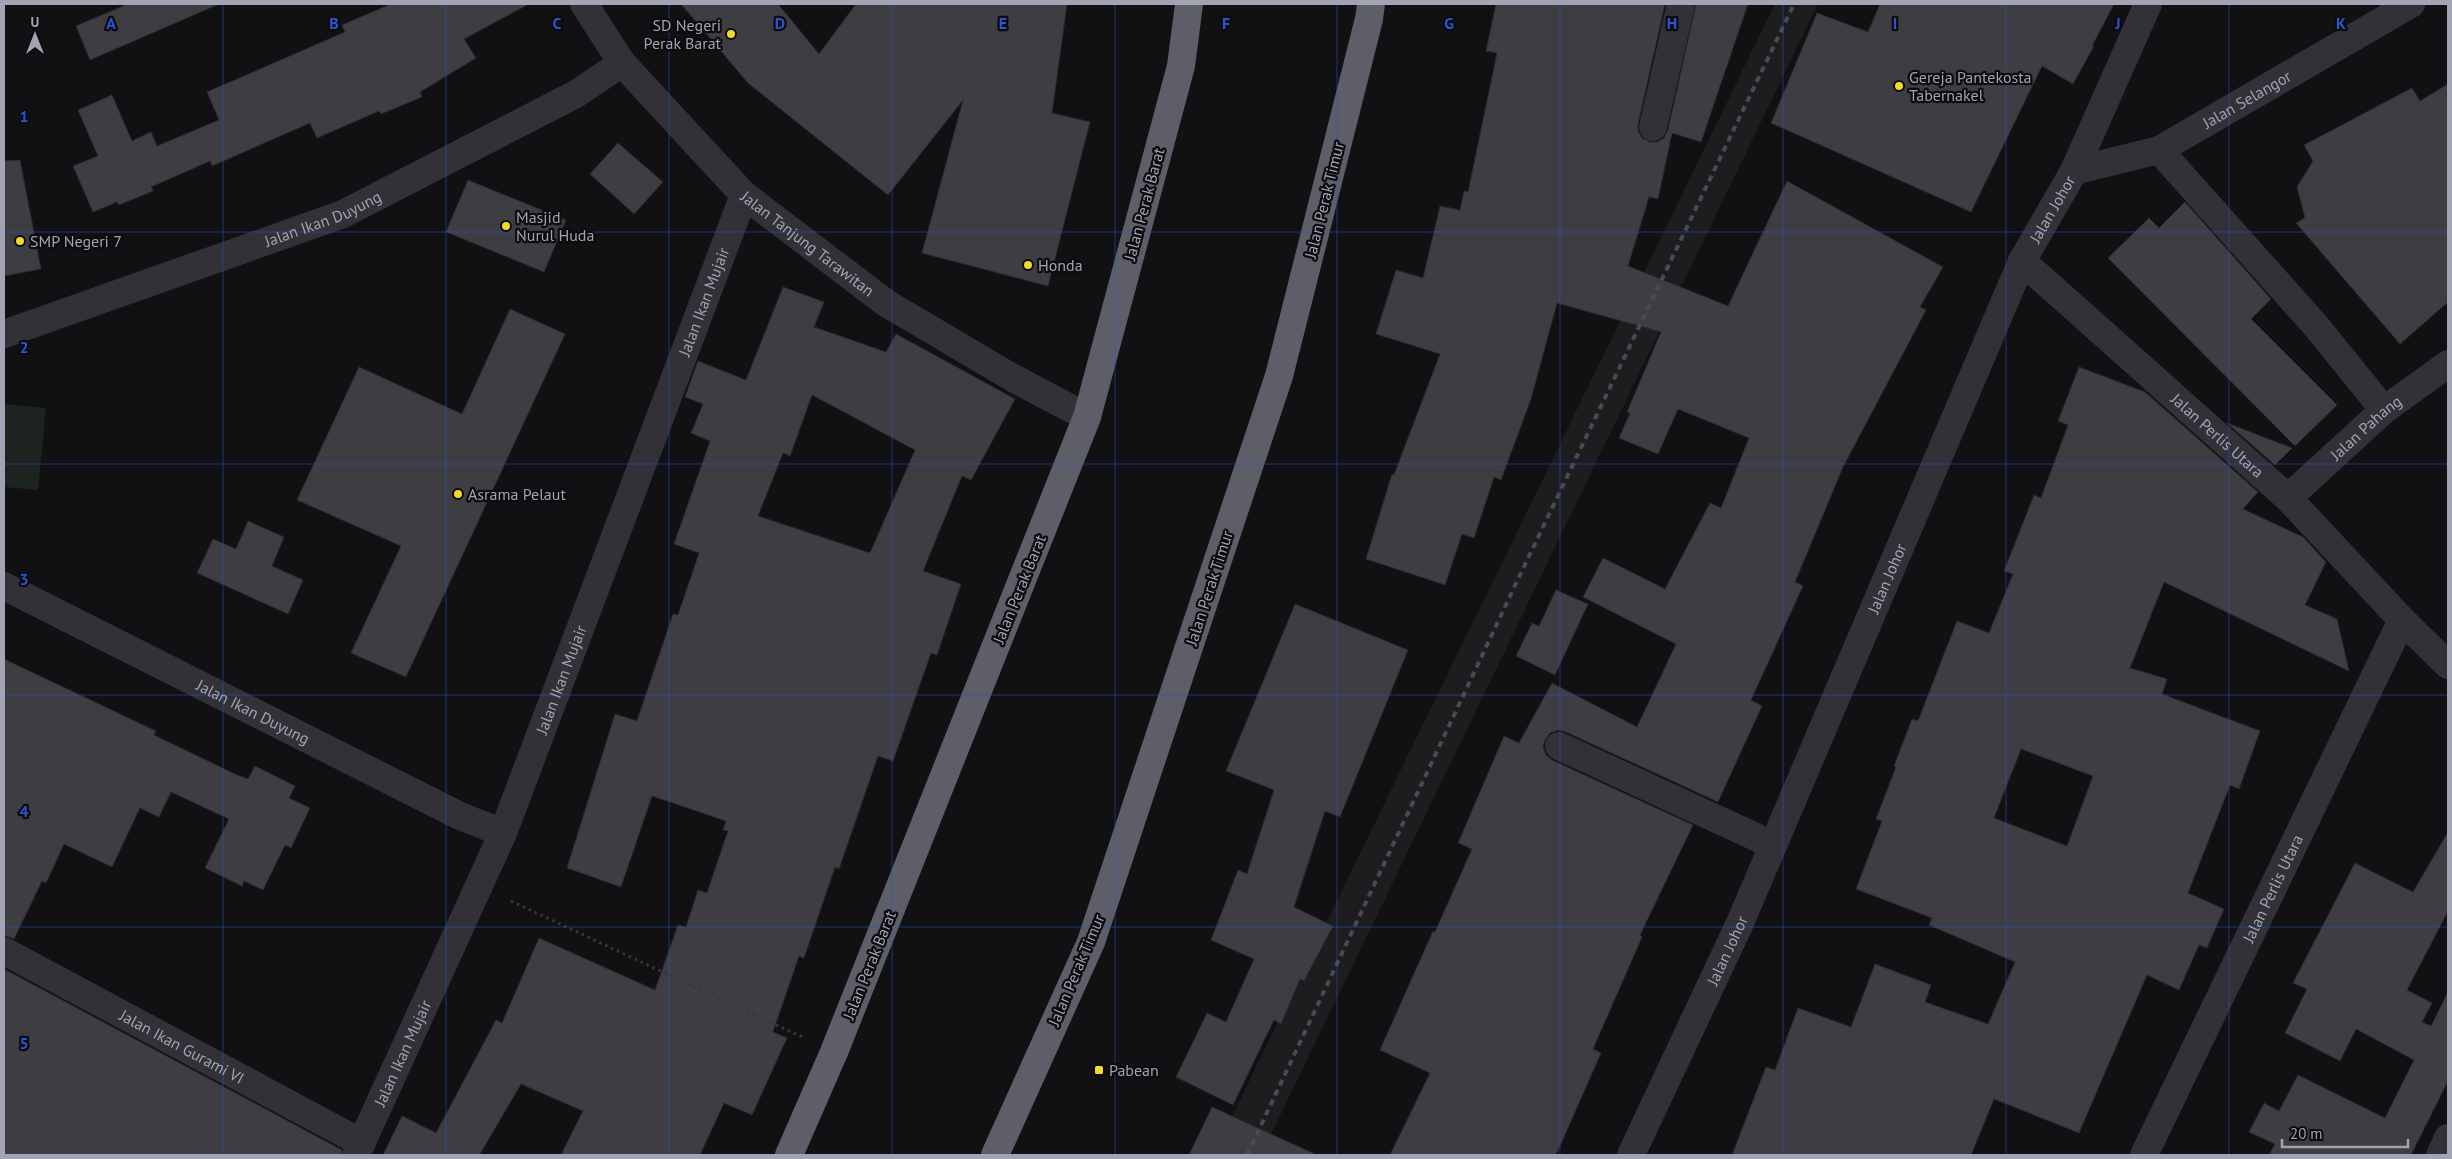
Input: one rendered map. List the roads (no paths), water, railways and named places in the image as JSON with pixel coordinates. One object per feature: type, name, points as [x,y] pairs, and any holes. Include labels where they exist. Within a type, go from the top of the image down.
[{"type":"highway","name":"Jalan Perak Barat","points":[[789,1155],[834,1052],[1087,417],[1181,66],[1189,4]]},
{"type":"highway","name":"Jalan Perak Timur","points":[[995,1155],[1091,942],[1279,376],[1369,19],[1371,4]]},
{"type":"street","name":"Jalan Tanjung Tarawitan","points":[[584,4],[622,63],[744,195],[886,303],[1012,378],[1087,417]]},
{"type":"street","points":[[1654,126],[1681,4]]},
{"type":"street","name":"Jalan Johor","points":[[1631,1155],[1740,922],[2022,261],[2074,171],[2148,4]]},
{"type":"street","name":"Jalan Selangor","points":[[2074,171],[2159,150],[2411,4]]},
{"type":"street","name":"Jalan Ikan Duyung","points":[[4,334],[343,214],[576,94],[622,63]]},
{"type":"street","points":[[2159,150],[2316,326],[2384,410]]},
{"type":"street","name":"Jalan Ikan Mujair","points":[[359,1149],[480,887],[503,832],[744,195]]},
{"type":"street","name":"Jalan Perlis Utara","points":[[2022,261],[2288,498],[2402,620],[2448,665]]},
{"type":"street","name":"Jalan Pahang","points":[[2288,498],[2384,410],[2448,364]]},
{"type":"street","name":"Jalan Ikan Duyung","points":[[4,586],[460,816],[503,832]]},
{"type":"street","name":"Jalan Perlis Utara","points":[[2144,1155],[2402,620]]},
{"type":"street","points":[[1559,746],[1773,845]]},
{"type":"street","name":"Jalan Ikan Gurami VI","points":[[4,951],[359,1149]]},
{"type":"street","points":[[2440,1155],[2448,1138]]},
{"type":"railway","points":[[1247,1155],[1519,577],[1794,4]]},
{"type":"place","name":"SD Negeri Perak Barat","points":[[731,34]]},
{"type":"place","name":"Gereja Pantekosta Tabernakel","points":[[1899,86]]},
{"type":"place","name":"Masjid Nurul Huda","points":[[506,226]]},
{"type":"place","name":"SMP Negeri 7","points":[[20,241]]},
{"type":"place","name":"Honda","points":[[1028,265]]},
{"type":"place","name":"Asrama Pelaut","points":[[458,494]]},
{"type":"place","name":"Pabean","points":[[1099,1070]]}]
